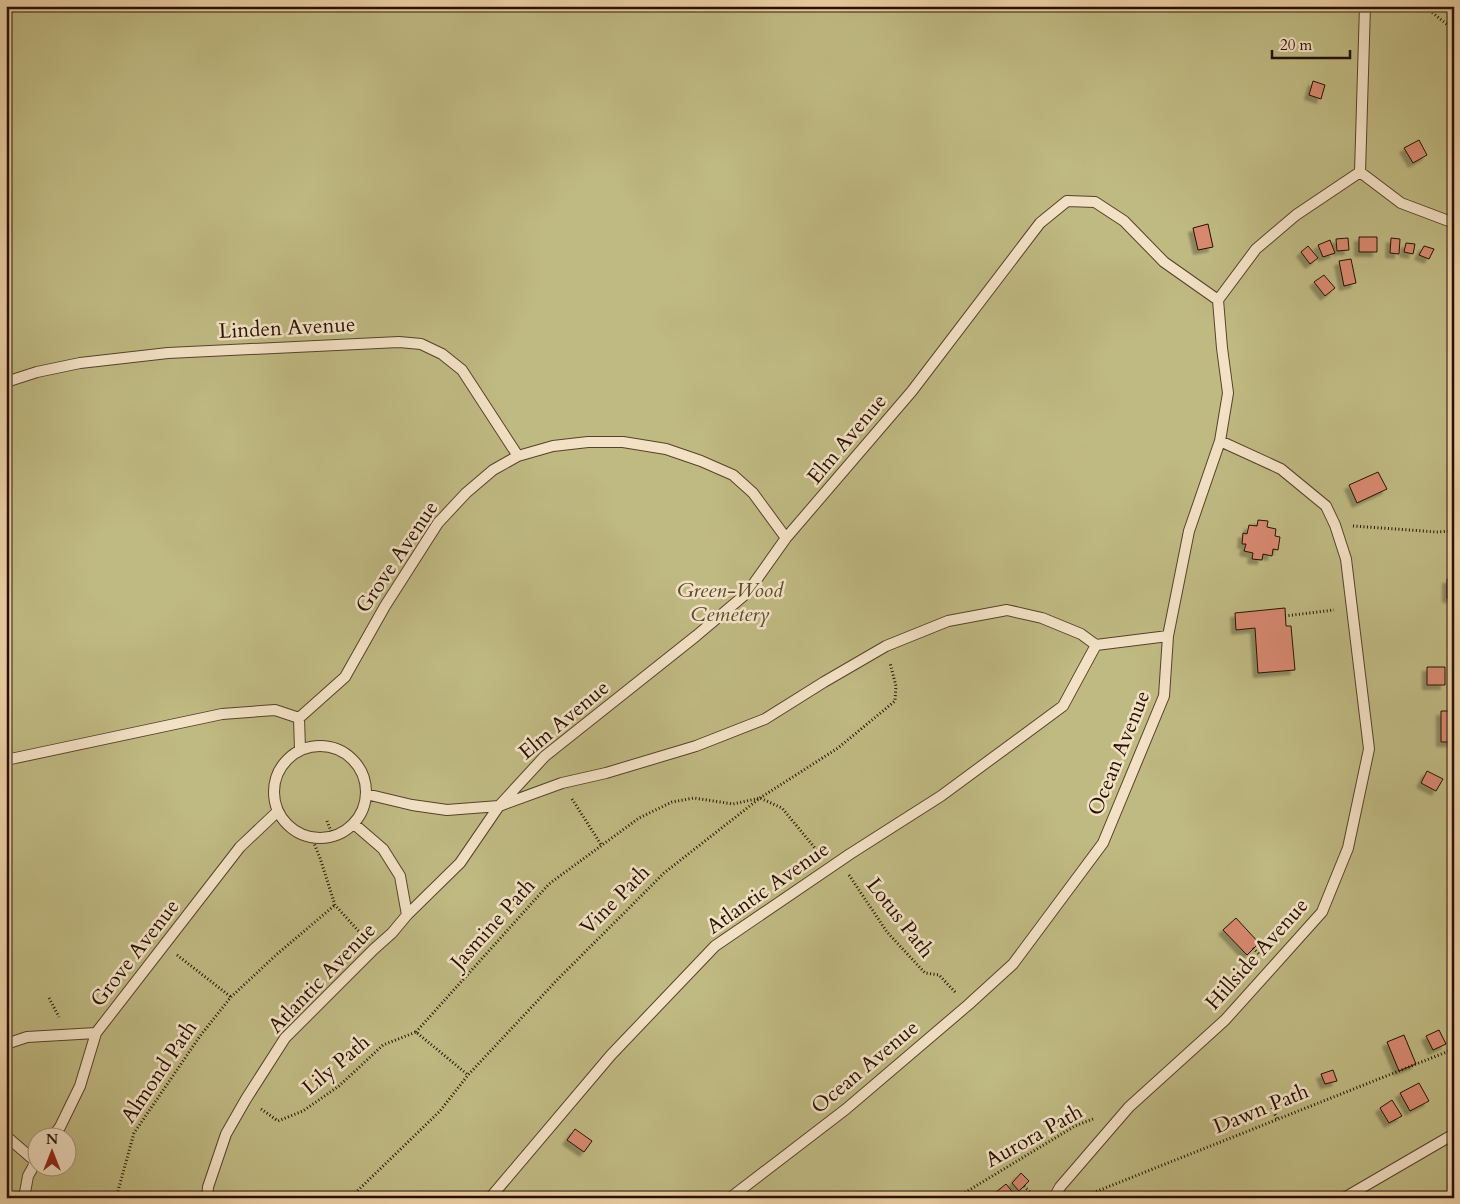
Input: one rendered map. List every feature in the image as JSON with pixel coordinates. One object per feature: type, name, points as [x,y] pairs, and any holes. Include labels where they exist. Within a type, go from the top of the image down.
[{"type":"lane","points":[[1360,172],[1365,6]]},
{"type":"lane","points":[[1360,172],[1400,204],[1454,223]]},
{"type":"lane","points":[[1218,300],[1256,248],[1296,216],[1360,172]]},
{"type":"lane","name":"Elm Avenue","points":[[499,806],[545,756],[747,593],[786,538],[912,391],[1040,223],[1067,201],[1096,202],[1124,221],[1164,262],[1218,300]]},
{"type":"lane","name":"Ocean Avenue","points":[[730,1198],[846,1109],[968,1006],[1013,964],[1103,843],[1164,696],[1168,636],[1189,531],[1220,442],[1228,393],[1218,300]]},
{"type":"lane","name":"Linden Avenue","points":[[6,382],[37,372],[80,363],[168,353],[399,342],[421,344],[442,354],[462,370],[518,456]]},
{"type":"lane","name":"Grove Avenue","points":[[299,718],[345,677],[385,606],[438,523],[472,487],[492,470],[518,456],[553,446],[588,442],[624,442],[666,449],[733,475],[753,493],[786,538]]},
{"type":"lane","name":"Hillside Avenue","points":[[1054,1198],[1060,1187],[1130,1107],[1225,1020],[1322,912],[1348,848],[1368,749],[1346,559],[1335,525],[1326,506],[1281,469],[1220,442]]},
{"type":"lane","points":[[366,794],[412,805],[447,810],[499,806],[562,783],[606,774],[696,746],[765,719],[886,646],[948,621],[1007,610],[1042,618],[1081,634],[1096,645],[1168,636]]},
{"type":"lane","name":"Atlantic Avenue","points":[[490,1198],[611,1055],[715,946],[850,854],[941,796],[1063,706],[1096,645]]},
{"type":"lane","points":[[6,760],[222,714],[275,710],[299,718],[300,750]]},
{"type":"lane","points":[[315,746],[331,747],[346,753],[357,764],[364,778],[365,805],[354,824],[342,833],[327,838],[312,838],[298,834],[286,824],[277,812],[273,798],[274,783],[279,770],[288,758],[300,750],[315,746]]},
{"type":"lane","name":"Atlantic Avenue","points":[[206,1198],[226,1134],[246,1098],[285,1038],[460,863],[499,806]]},
{"type":"lane","name":"Grove Avenue","points":[[60,1126],[80,1086],[96,1033],[240,847],[277,812]]},
{"type":"lane","points":[[354,824],[383,849],[400,876],[407,914]]},
{"type":"lane","points":[[6,1044],[27,1037],[96,1033]]},
{"type":"lane","points":[[1344,1198],[1454,1134]]},
{"type":"lane","points":[[6,1136],[28,1153]]},
{"type":"lane","points":[[24,1198],[28,1176]]},
{"type":"path","points":[[1424,6],[1454,30]]},
{"type":"path","points":[[1335,525],[1436,532],[1454,531]]},
{"type":"path","points":[[1285,616],[1352,608]]},
{"type":"path","name":"Vine Path","points":[[350,1198],[440,1110],[468,1074],[556,980],[664,872],[760,798],[838,748],[895,701],[896,686],[886,646]]},
{"type":"path","points":[[562,783],[602,846]]},
{"type":"path","name":"Jasmine Path","points":[[416,1032],[549,884],[640,818],[672,802],[694,798],[733,804],[760,798]]},
{"type":"path","points":[[760,798],[782,808],[831,867]]},
{"type":"path","points":[[327,821],[333,836]]},
{"type":"path","points":[[312,838],[335,905],[374,949]]},
{"type":"path","name":"Lotus Path","points":[[831,867],[845,870],[887,932],[925,973],[939,976],[968,1006]]},
{"type":"path","name":"Almond Path","points":[[116,1198],[134,1133],[200,1036],[231,997],[276,955],[335,905]]},
{"type":"path","points":[[165,945],[231,997]]},
{"type":"path","points":[[416,1032],[468,1074]]},
{"type":"path","name":"Lily Path","points":[[246,1098],[278,1121],[303,1111],[339,1086],[383,1045],[416,1032]]},
{"type":"path","name":"Dawn Path","points":[[1080,1198],[1454,1049]]},
{"type":"path","points":[[1272,1108],[1277,1119]]},
{"type":"path","name":"Aurora Path","points":[[956,1198],[1075,1126],[1093,1119]]},
{"type":"path","points":[[1024,1186],[1034,1197]]},
{"type":"green space","name":"Green-Wood Cemetery","points":[[6,6],[1454,6],[1454,1198],[6,1198]]},
{"type":"building","points":[[1313,81],[1325,85],[1321,99],[1309,95]]},
{"type":"building","points":[[1419,140],[1427,155],[1413,163],[1404,148]]},
{"type":"building","points":[[1208,224],[1213,247],[1198,250],[1193,228]]},
{"type":"building","points":[[1359,237],[1377,237],[1377,252],[1359,252]]},
{"type":"building","points":[[1348,238],[1349,250],[1337,251],[1336,239]]},
{"type":"building","points":[[1391,238],[1400,239],[1399,254],[1390,253]]},
{"type":"building","points":[[1330,240],[1335,253],[1323,257],[1318,245]]},
{"type":"building","points":[[1406,243],[1415,244],[1413,254],[1404,252]]},
{"type":"building","points":[[1308,246],[1318,258],[1310,264],[1301,252]]},
{"type":"building","points":[[1424,246],[1434,249],[1429,259],[1419,255]]},
{"type":"building","points":[[1351,259],[1356,283],[1344,286],[1339,261]]},
{"type":"building","points":[[1324,275],[1335,288],[1325,296],[1314,282]]},
{"type":"building","points":[[1378,472],[1387,489],[1357,503],[1349,485]]},
{"type":"building","points":[[1258,520],[1268,521],[1267,527],[1276,529],[1275,536],[1280,537],[1278,550],[1273,549],[1272,556],[1263,554],[1262,560],[1252,559],[1253,553],[1244,551],[1246,544],[1242,544],[1243,533],[1247,534],[1249,525],[1257,526]]},
{"type":"building","points":[[1447,579],[1454,579],[1454,598],[1447,598]]},
{"type":"building","points":[[1285,608],[1286,626],[1291,626],[1295,670],[1258,673],[1255,628],[1236,630],[1235,613]]},
{"type":"building","points":[[1427,667],[1445,667],[1445,685],[1427,685]]},
{"type":"building","points":[[1441,711],[1454,711],[1454,742],[1441,742]]},
{"type":"building","points":[[1427,771],[1443,779],[1436,791],[1421,783]]},
{"type":"building","points":[[1236,918],[1259,943],[1247,955],[1223,930]]},
{"type":"building","points":[[1439,1030],[1446,1044],[1433,1050],[1426,1036]]},
{"type":"building","points":[[1404,1035],[1416,1064],[1399,1071],[1387,1042]]},
{"type":"building","points":[[1333,1070],[1337,1081],[1325,1084],[1321,1074]]},
{"type":"building","points":[[1419,1083],[1429,1101],[1410,1111],[1400,1093]]},
{"type":"building","points":[[1392,1100],[1402,1116],[1389,1123],[1380,1108]]},
{"type":"building","points":[[575,1129],[592,1141],[584,1152],[567,1140]]},
{"type":"building","points":[[1021,1173],[1029,1181],[1019,1191],[1012,1183]]},
{"type":"building","points":[[1006,1184],[1015,1195],[1012,1198],[998,1198],[995,1193]]}]
